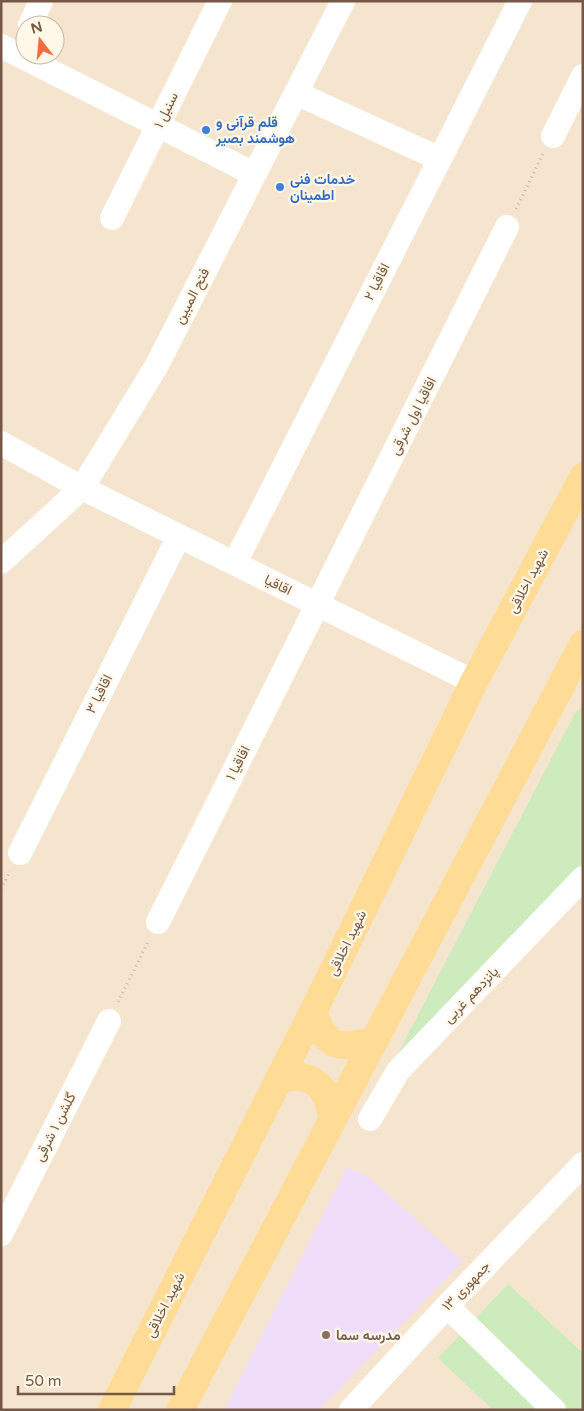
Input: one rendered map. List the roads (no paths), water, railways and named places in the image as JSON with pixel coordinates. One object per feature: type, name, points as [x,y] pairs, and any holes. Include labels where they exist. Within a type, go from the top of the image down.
[{"type":"main road","name":"شهید اخلاقی","points":[[112,1410],[313,1012],[474,682],[583,477]]},
{"type":"main road","points":[[180,1410],[583,644]]},
{"type":"main road","points":[[313,1012],[319,1029],[331,1043],[351,1046],[374,1041]]},
{"type":"main road","points":[[278,1080],[301,1076],[318,1084],[328,1097],[333,1119]]},
{"type":"street","points":[[35,15],[42,1]]},
{"type":"street","name":"سنبل ۱","points":[[112,218],[220,1]]},
{"type":"street","name":"فتح المبین","points":[[1,562],[82,488],[157,365],[343,1]]},
{"type":"street","name":"اقاقیا ۲","points":[[235,563],[520,1]]},
{"type":"street","points":[[14,45],[158,126],[254,174]]},
{"type":"street","points":[[553,136],[583,76]]},
{"type":"street","points":[[296,94],[440,158]]},
{"type":"street","name":"اقاقیا اول شرقی","points":[[318,605],[507,227]]},
{"type":"street","name":"اقاقیا","points":[[1,443],[82,488],[474,682]]},
{"type":"street","name":"اقاقیا ۳","points":[[20,853],[179,536]]},
{"type":"street","name":"اقاقیا ۱","points":[[158,922],[318,605]]},
{"type":"street","name":"پانزدهم غربی","points":[[370,1119],[398,1071],[583,878]]},
{"type":"street","name":"گلشن ۱ شرقی","points":[[1,1234],[109,1021]]},
{"type":"street","name":"جمهوری ۱۳","points":[[351,1410],[447,1306],[583,1164]]},
{"type":"street","points":[[447,1306],[554,1410]]},
{"type":"place","name":"قلم قرآنی و هوشمند بصیر","points":[[206,130]]},
{"type":"place","name":"خدمات فنی اطمینان","points":[[280,187]]},
{"type":"place","name":"مدرسه سما","points":[[326,1335]]}]
